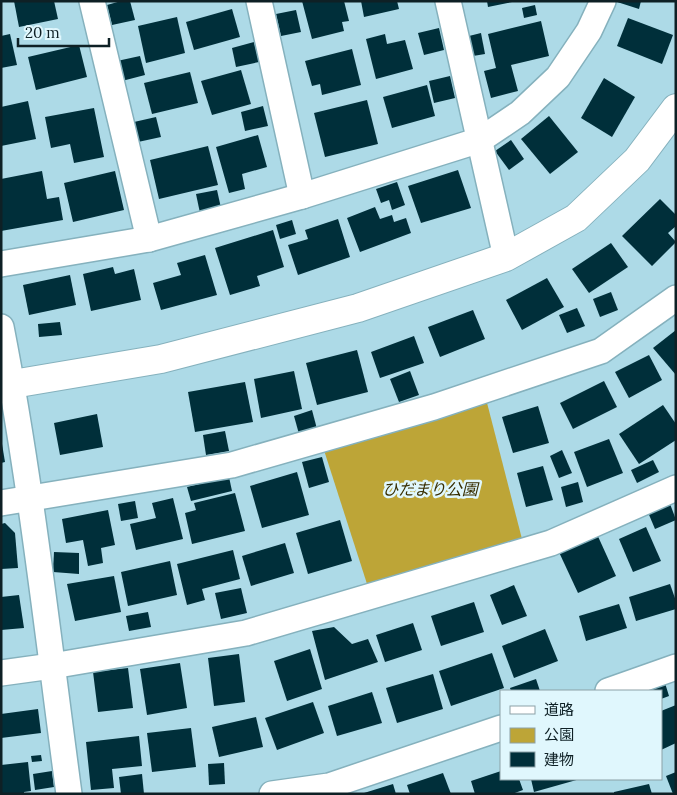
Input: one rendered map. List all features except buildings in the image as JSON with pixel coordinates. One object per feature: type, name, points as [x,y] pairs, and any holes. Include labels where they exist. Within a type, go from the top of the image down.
[{"type":"street","points":[[92,1],[149,239]]},
{"type":"street","points":[[258,1],[302,196]]},
{"type":"street","points":[[448,1],[506,257]]},
{"type":"street","points":[[1,264],[149,239],[302,196],[480,140],[520,113],[558,77],[589,31],[603,1]]},
{"type":"street","points":[[7,386],[161,359],[321,318],[358,308],[506,257],[576,218],[637,160],[676,108]]},
{"type":"street","points":[[1,503],[232,465],[434,407],[601,351],[676,298]]},
{"type":"street","points":[[1,327],[7,386],[30,499],[69,794]]},
{"type":"street","points":[[1,673],[52,666],[246,632],[551,543],[676,488]]},
{"type":"street","points":[[611,690],[676,666]]},
{"type":"street","points":[[272,794],[329,790],[500,728]]},
{"type":"green space","name":"ひだまり公園","points":[[485,395],[522,539],[368,587],[322,444]]}]
